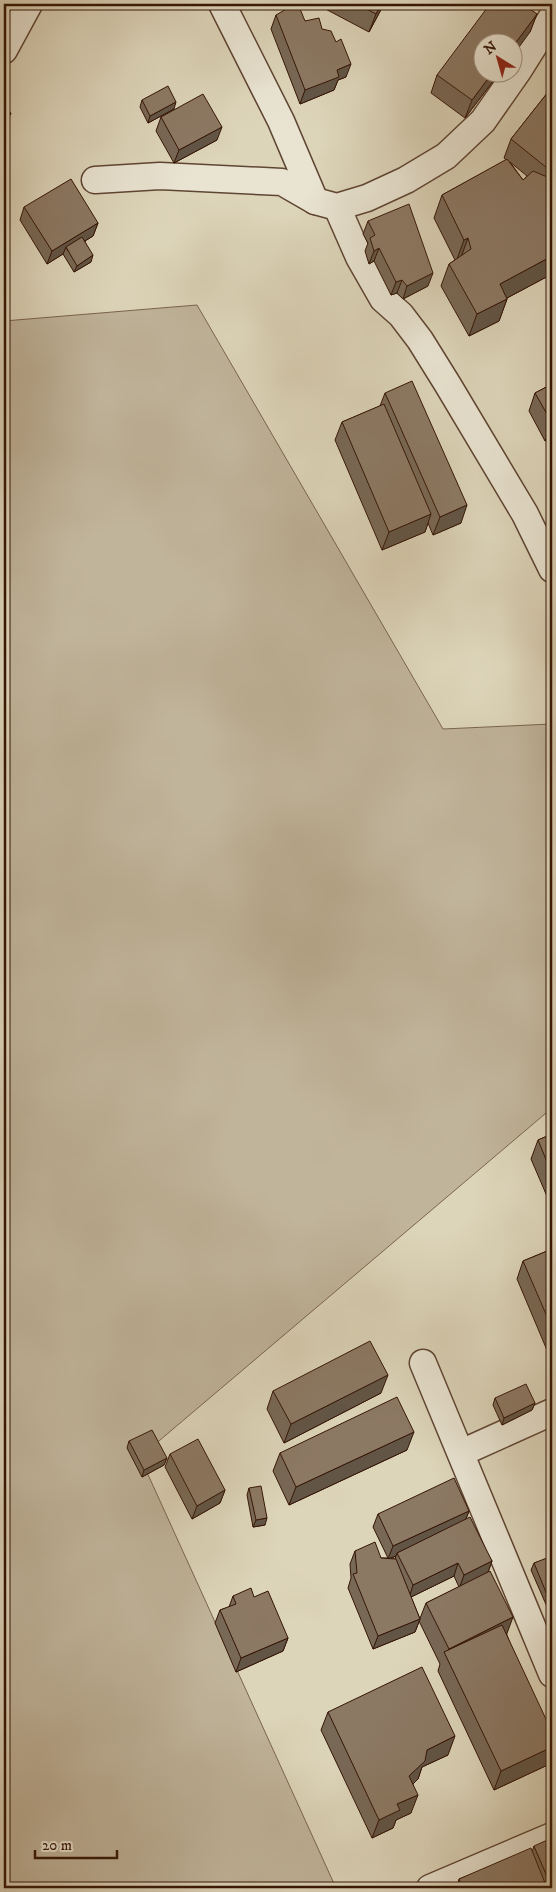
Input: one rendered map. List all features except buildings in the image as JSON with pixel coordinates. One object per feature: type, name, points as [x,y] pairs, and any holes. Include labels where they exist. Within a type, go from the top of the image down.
[{"type":"street","points":[[4,50],[29,4]]},
{"type":"street","points":[[222,4],[326,204],[383,299],[401,315],[420,340],[448,385],[525,514],[552,569]]},
{"type":"street","points":[[95,180],[160,176],[282,182],[326,204],[367,198],[406,180],[446,156],[483,122],[552,17]]},
{"type":"street","points":[[423,1363],[552,1674]]},
{"type":"street","points":[[461,1453],[552,1412]]},
{"type":"street","points":[[430,1888],[552,1836]]},
{"type":"shaded area","points":[[197,305],[443,729],[552,724],[552,1108],[140,1457],[336,1888],[4,1888],[4,321]]}]
